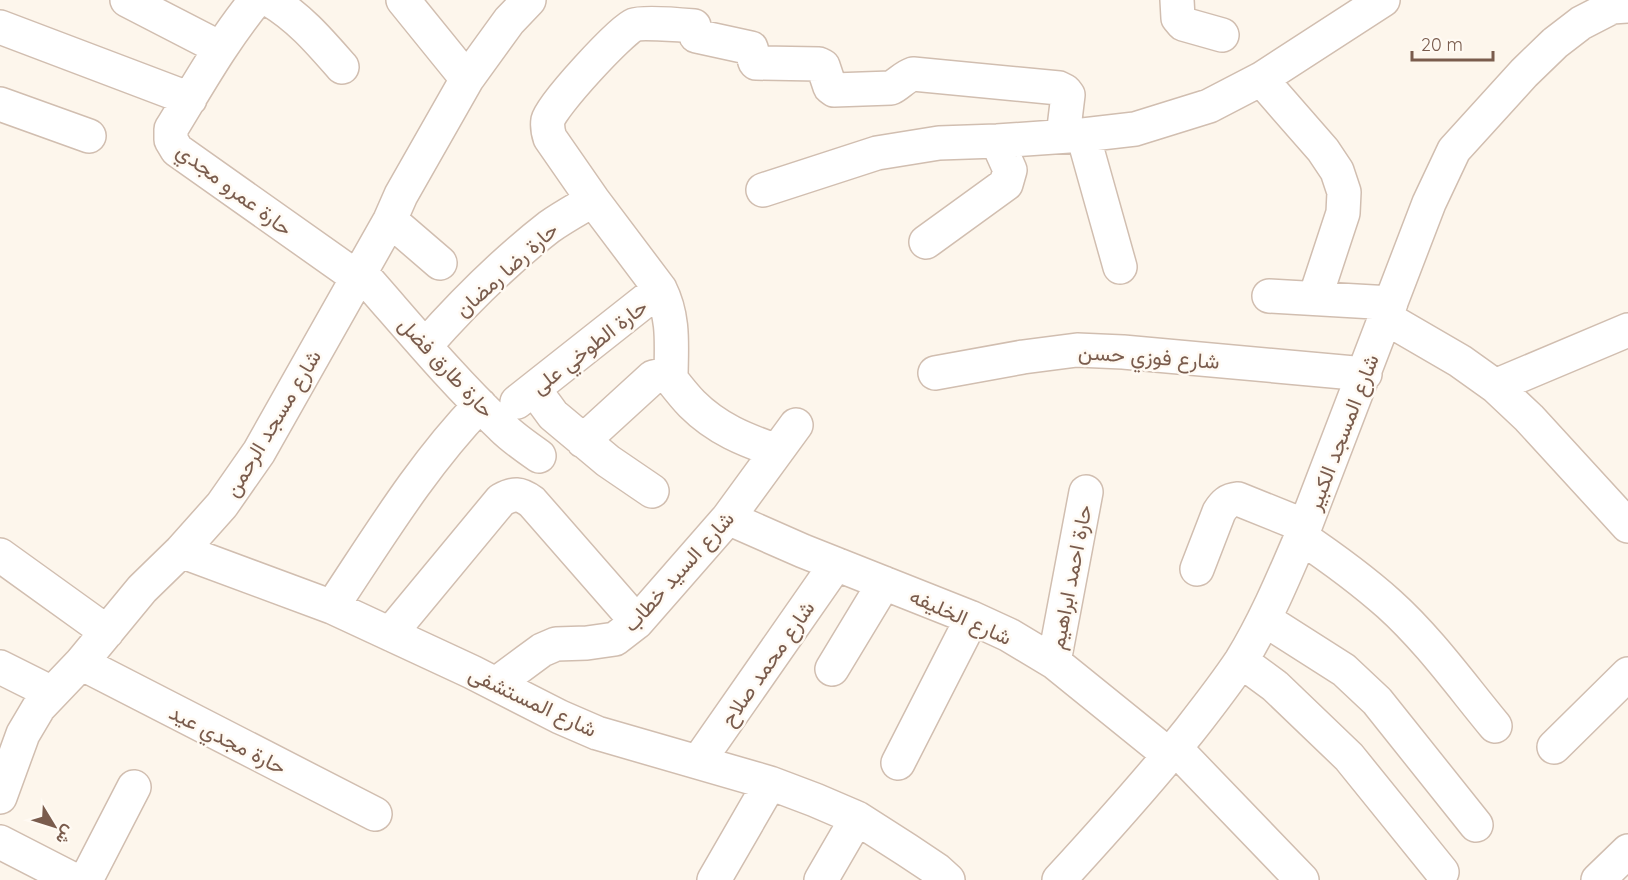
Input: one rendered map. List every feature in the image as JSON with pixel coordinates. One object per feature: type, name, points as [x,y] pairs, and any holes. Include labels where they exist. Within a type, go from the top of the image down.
[{"type":"street","points":[[127,0],[220,48]]},
{"type":"street","name":"حارة عمرو مجدي","points":[[256,0],[220,48],[171,129],[171,140],[177,150],[359,275]]},
{"type":"street","points":[[270,0],[293,15],[342,67]]},
{"type":"street","points":[[403,0],[467,80]]},
{"type":"street","name":"شارع مسجد الرحمن","points":[[0,798],[12,738],[81,663],[142,589],[222,505],[259,452],[467,80],[509,21],[529,0]]},
{"type":"street","points":[[665,0],[627,30],[589,68],[553,110],[548,119],[548,128],[550,138],[592,200],[660,289],[668,304],[671,322],[671,379]]},
{"type":"street","points":[[1177,0],[1178,18],[1183,24],[1222,35]]},
{"type":"street","points":[[763,190],[877,153],[939,142],[1073,136],[1146,126],[1209,105],[1261,79],[1383,0]]},
{"type":"street","name":"شارع المسجد الكبير","points":[[1059,880],[1142,789],[1241,661],[1284,577],[1430,203],[1454,150],[1524,73],[1555,44],[1596,14],[1612,7],[1628,6]]},
{"type":"street","points":[[636,24],[694,26],[696,36],[751,48],[756,63],[819,64],[823,66],[830,87],[834,90],[891,88],[906,76],[913,74],[1059,88],[1065,91],[1068,95],[1073,136],[1120,267]]},
{"type":"street","points":[[0,27],[190,99]]},
{"type":"street","points":[[1261,79],[1323,150],[1337,171],[1344,192],[1343,213],[1315,298]]},
{"type":"street","points":[[0,104],[89,136]]},
{"type":"street","points":[[926,242],[1006,184],[1011,170],[997,141]]},
{"type":"street","name":"حارة رضا رمضان","points":[[425,346],[464,303],[506,264],[550,226],[592,200]]},
{"type":"street","points":[[390,220],[440,263]]},
{"type":"street","name":"حارة طارق فضل","points":[[359,275],[480,405],[504,429],[538,456]]},
{"type":"street","name":"حارة الطوخي على","points":[[583,441],[553,415],[526,396],[660,289]]},
{"type":"street","points":[[1269,296],[1315,298],[1389,310],[1495,386],[1529,418],[1628,526]]},
{"type":"street","points":[[1495,386],[1628,330]]},
{"type":"street","name":"شارع فوزي حسن","points":[[935,373],[1077,350],[1123,352],[1365,374]]},
{"type":"street","points":[[652,491],[608,462],[583,441],[652,377],[662,375],[671,379],[692,404],[717,425],[746,441],[777,451]]},
{"type":"street","points":[[332,607],[421,474],[480,405]]},
{"type":"street","name":"شارع السيد خطاب","points":[[496,684],[542,650],[556,644],[615,639],[637,622],[728,518],[796,425]]},
{"type":"street","name":"حارة احمد ابراهيم","points":[[1054,662],[1086,492]]},
{"type":"street","points":[[390,634],[501,500],[511,494],[525,496],[532,502],[637,622]]},
{"type":"street","points":[[1197,569],[1219,512],[1231,500],[1238,499],[1303,531],[1390,605],[1439,656],[1495,726]]},
{"type":"street","name":"شارع الخليفه","points":[[728,518],[972,618],[1009,635],[1054,662],[1172,751],[1302,880]]},
{"type":"street","name":"شارع المستشفى","points":[[181,550],[332,607],[597,733],[770,783],[815,800],[856,818],[937,870],[948,880]]},
{"type":"street","points":[[0,555],[107,632]]},
{"type":"street","name":"شارع محمد صلاح","points":[[698,762],[836,564]]},
{"type":"street","points":[[832,669],[884,583]]},
{"type":"street","points":[[898,762],[972,618]]},
{"type":"street","points":[[1264,618],[1344,670],[1377,701],[1476,825]]},
{"type":"street","points":[[1241,661],[1275,686],[1349,757],[1442,872]]},
{"type":"street","name":"حارة مجدي عيد","points":[[81,663],[375,814]]},
{"type":"street","points":[[0,667],[52,693]]},
{"type":"street","points":[[1554,747],[1628,674]]},
{"type":"street","points":[[714,880],[770,783]]},
{"type":"street","points":[[86,880],[134,787]]},
{"type":"street","points":[[821,880],[856,818]]},
{"type":"street","points":[[0,842],[74,880]]},
{"type":"street","points":[[1598,880],[1628,851]]}]
